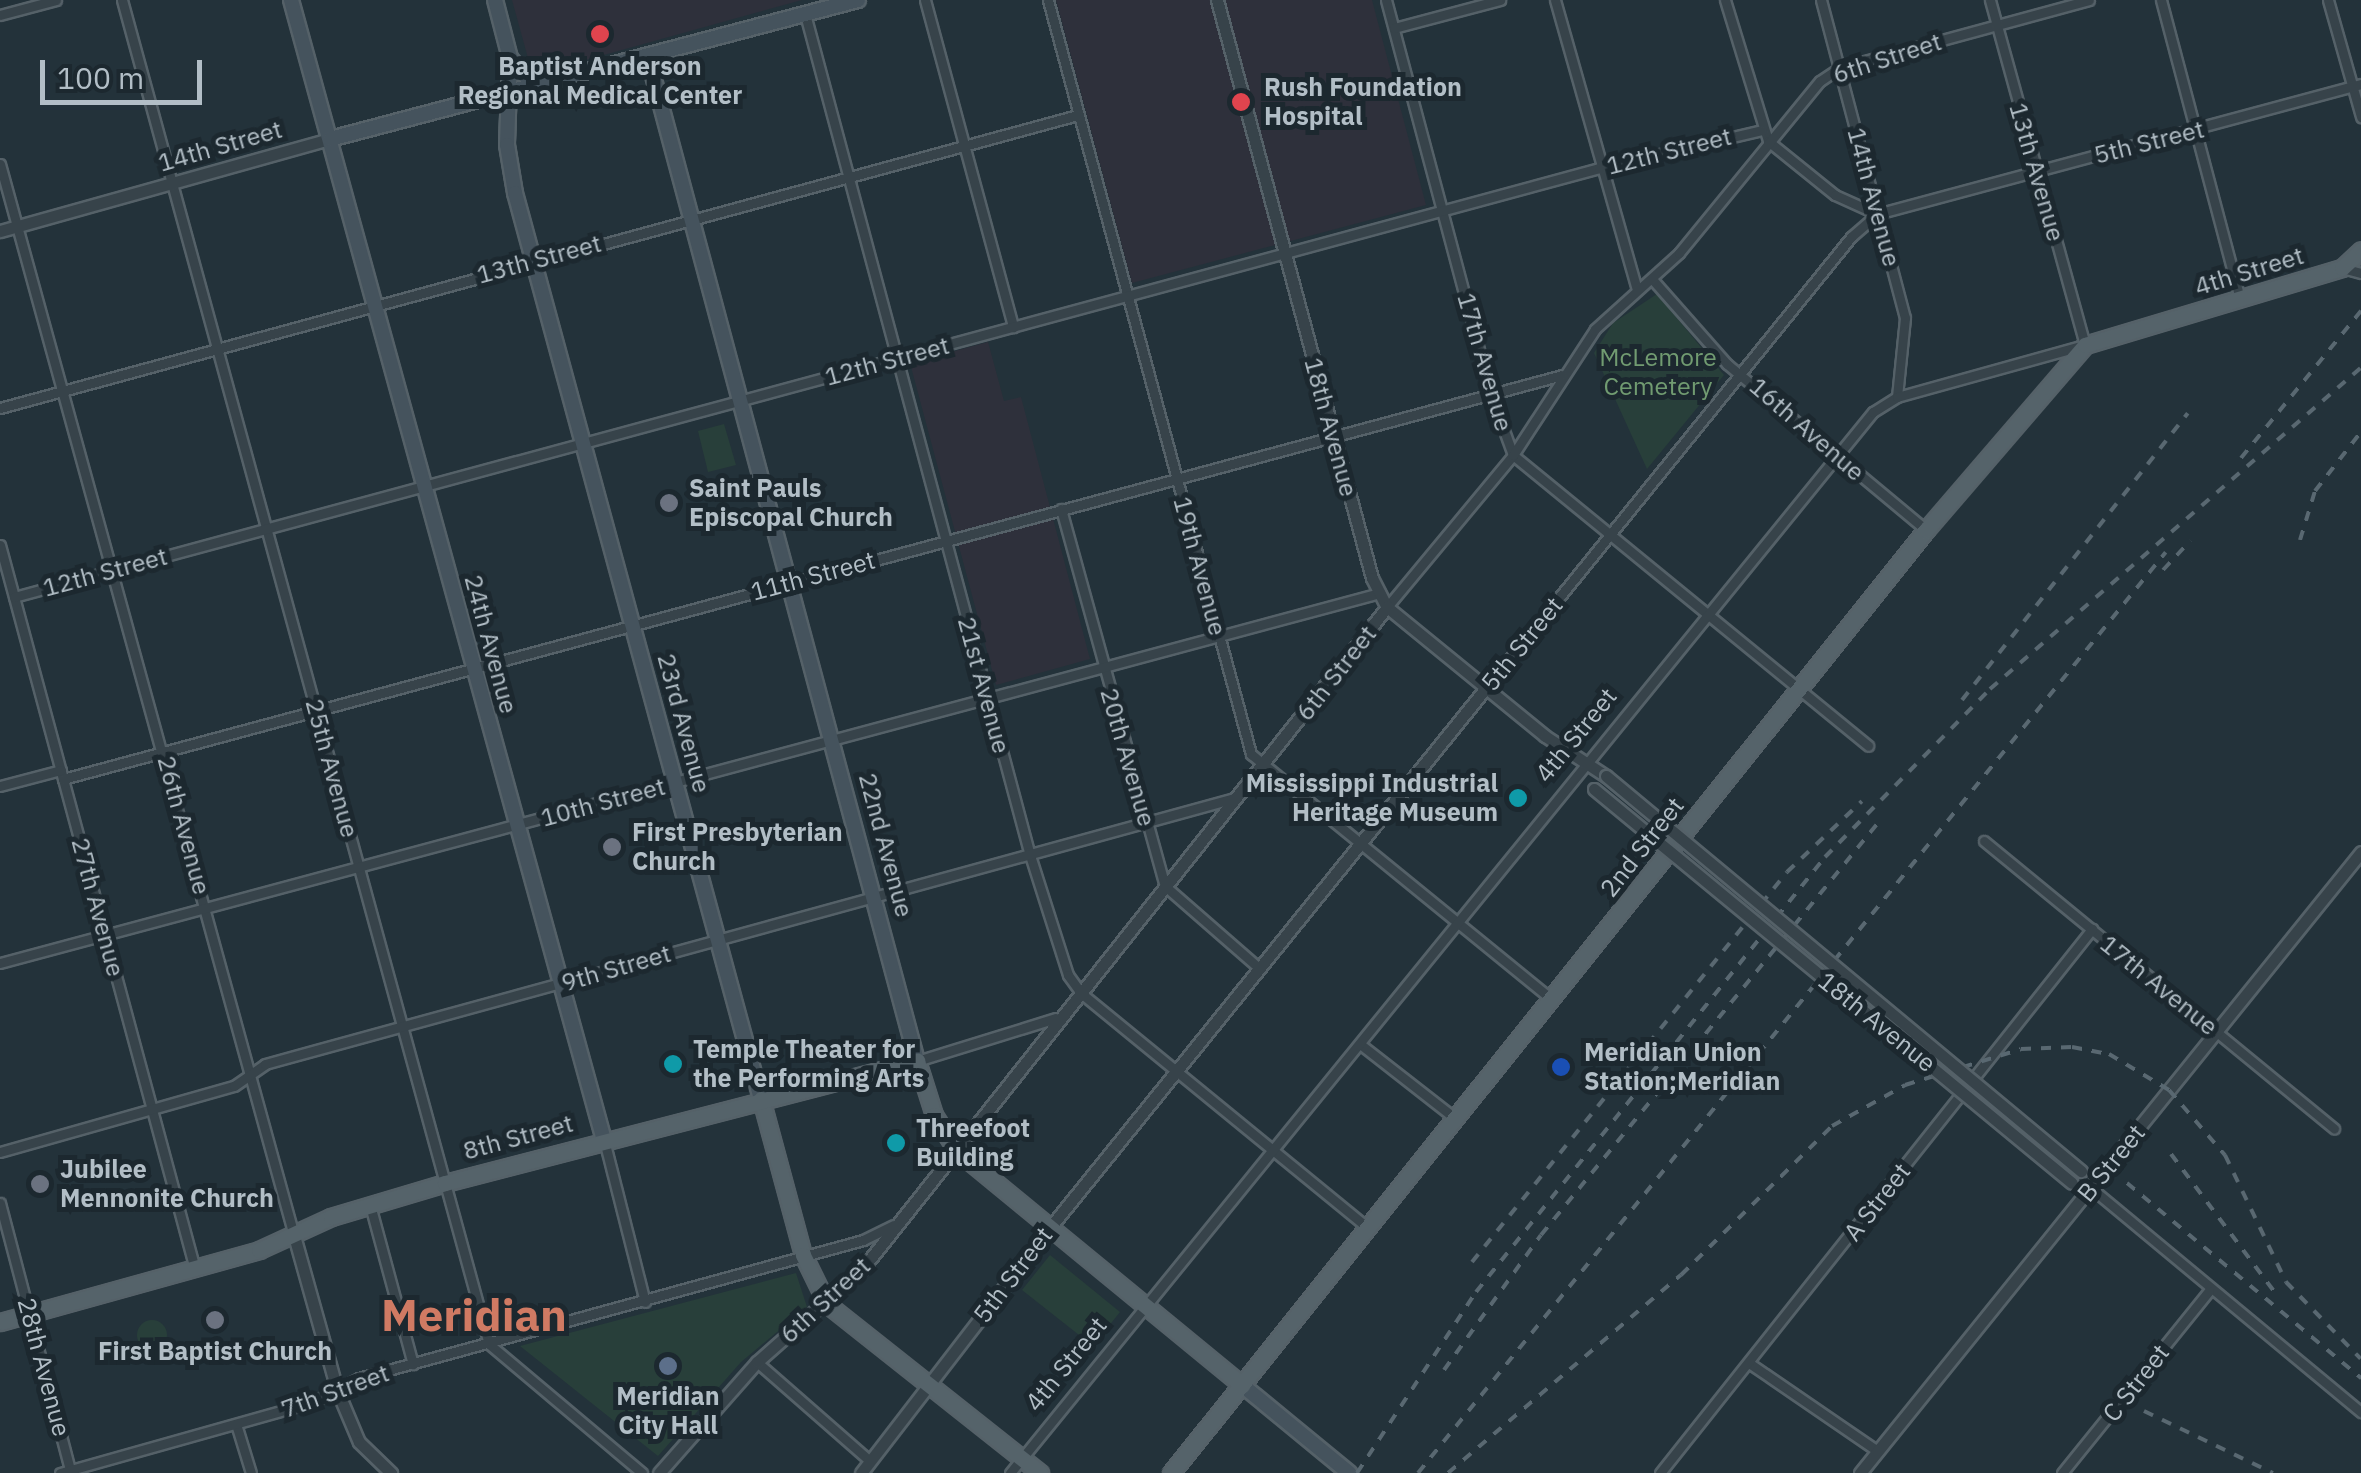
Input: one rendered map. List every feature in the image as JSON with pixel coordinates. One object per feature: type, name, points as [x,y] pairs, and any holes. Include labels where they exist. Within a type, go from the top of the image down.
[{"type":"main road","name":"24th Avenue","points":[[291,0],[604,1140]]},
{"type":"main road","name":"23rd Avenue","points":[[494,0],[510,58],[510,164],[533,261],[802,1255],[826,1304],[1040,1473]]},
{"type":"main road","name":"14th Street","points":[[330,138],[858,0]]},
{"type":"main road","name":"22nd Avenue","points":[[648,57],[934,1115],[956,1151],[1349,1473]]},
{"type":"main road","name":"23rd Avenue","points":[[510,58],[535,87]]},
{"type":"main road","points":[[2342,268],[2361,250]]},
{"type":"main road","name":"4th Street","points":[[2086,344],[2241,302],[2342,268]]},
{"type":"main road","name":"2nd Street","points":[[1171,1473],[1553,1001],[1926,530],[2086,344]]},
{"type":"main road","name":"8th Street","points":[[0,1322],[195,1268],[370,1205],[445,1183],[917,1060]]},
{"type":"street","points":[[0,14],[56,0]]},
{"type":"street","name":"25th Avenue","points":[[122,0],[489,1344]]},
{"type":"street","points":[[924,0],[1014,328]]},
{"type":"street","name":"19th Avenue","points":[[1048,0],[1251,754],[1553,1001]]},
{"type":"street","name":"18th Avenue","points":[[1218,0],[1333,436],[1387,607],[1584,766],[1606,776],[2082,1170],[2091,1188],[2209,1291],[2361,1412]]},
{"type":"street","name":"17th Avenue","points":[[1386,0],[1491,395],[1513,456],[1868,746]]},
{"type":"street","points":[[1394,28],[1500,0]]},
{"type":"street","points":[[1555,0],[1599,168],[1637,290]]},
{"type":"street","points":[[1725,0],[1768,141],[1835,196],[1877,214]]},
{"type":"street","name":"14th Avenue","points":[[1821,0],[1905,318],[1897,396]]},
{"type":"street","name":"13th Avenue","points":[[1990,0],[2086,344]]},
{"type":"street","name":"6th Street","points":[[660,1473],[757,1362],[826,1304],[898,1223],[1056,1018],[1081,993],[1387,607],[1513,456],[1562,375],[1606,315],[1652,279],[1768,141],[1839,68],[2088,0]]},
{"type":"street","points":[[2161,0],[2241,302]]},
{"type":"street","points":[[2328,0],[2357,85],[2361,118]]},
{"type":"street","name":"21st Avenue","points":[[805,14],[1029,852],[1068,976],[1081,993],[1176,1073],[1367,1227]]},
{"type":"street","name":"5th Street","points":[[861,1473],[1258,967],[1851,236],[1877,214],[2357,85]]},
{"type":"street","name":"13th Street","points":[[0,408],[1078,114]]},
{"type":"street","name":"12th Street","points":[[14,597],[1599,168],[1762,130]]},
{"type":"street","name":"14th Street","points":[[0,231],[330,138]]},
{"type":"street","name":"26th Avenue","points":[[0,164],[65,388],[337,1390],[359,1442],[391,1473]]},
{"type":"street","points":[[2342,268],[2361,273]]},
{"type":"street","name":"16th Avenue","points":[[1652,279],[1741,372],[1926,530]]},
{"type":"street","name":"4th Street","points":[[1010,1473],[1706,613],[1882,403],[2086,344]]},
{"type":"street","name":"11th Street","points":[[0,786],[164,751],[316,712],[1562,375]]},
{"type":"street","name":"20th Avenue","points":[[1061,509],[1165,886]]},
{"type":"street","name":"27th Avenue","points":[[0,545],[5,584],[14,597],[195,1268]]},
{"type":"street","name":"10th Street","points":[[0,963],[1380,593]]},
{"type":"street","name":"18th Avenue","points":[[1584,766],[1594,789],[2072,1183],[2091,1188]]},
{"type":"street","name":"9th Street","points":[[0,1152],[234,1086],[264,1064],[1238,797]]},
{"type":"street","name":"17th Avenue","points":[[1984,841],[2334,1128]]},
{"type":"street","name":"B Street","points":[[1860,1473],[2361,852]]},
{"type":"street","points":[[1165,886],[1258,967]]},
{"type":"street","name":"A Street","points":[[1660,1473],[2092,930]]},
{"type":"street","name":"8th Street","points":[[917,1060],[1056,1018]]},
{"type":"street","points":[[1360,1044],[1456,1119]]},
{"type":"street","name":"24th Avenue","points":[[604,1140],[645,1302]]},
{"type":"street","name":"28th Avenue","points":[[0,1203],[67,1472]]},
{"type":"street","points":[[370,1205],[413,1364]]},
{"type":"street","name":"7th Street","points":[[67,1472],[236,1424],[413,1364],[645,1302],[898,1223]]},
{"type":"street","name":"C Street","points":[[2062,1473],[2209,1291]]},
{"type":"street","points":[[489,1344],[642,1473]]},
{"type":"street","points":[[757,1362],[870,1461]]},
{"type":"street","points":[[1750,1363],[1876,1450]]},
{"type":"street","points":[[236,1424],[250,1473]]},
{"type":"shaded area","name":"Baptist Anderson Regional Medical Center","points":[[512,0],[802,0],[539,73],[531,69]]},
{"type":"shaded area","name":"Rush Foundation Hospital","points":[[1056,0],[1372,0],[1426,205],[1132,283]]},
{"type":"shaded area","points":[[988,342],[1004,401],[1021,397],[1090,659],[996,685],[910,363]]},
{"type":"green space","name":"McLemore Cemetery","points":[[1657,294],[1724,375],[1647,469],[1594,353],[1613,323]]},
{"type":"green space","points":[[724,424],[736,465],[708,472],[698,431]]},
{"type":"green space","points":[[1050,1255],[1120,1312],[1093,1346],[1022,1290]]},
{"type":"green space","points":[[796,1273],[807,1307],[741,1362],[658,1456],[520,1346]]},
{"type":"green space","points":[[152,1320],[166,1329],[167,1335],[158,1349],[152,1350],[138,1341],[137,1335],[146,1321]]},
{"type":"railway","points":[[2241,458],[2361,311]]},
{"type":"railway","points":[[1357,1473],[1476,1292],[1825,857],[1990,689],[2361,368]]},
{"type":"railway","points":[[1962,700],[2188,413]]},
{"type":"railway","points":[[2300,540],[2315,491],[2361,432]]},
{"type":"railway","points":[[2163,570],[2190,541]]},
{"type":"railway","points":[[1418,1473],[2166,552]]},
{"type":"railway","points":[[1472,1262],[1787,872],[1862,801]]},
{"type":"railway","points":[[1444,1370],[1541,1235],[1882,818]]},
{"type":"railway","points":[[1448,1473],[1681,1275],[1832,1126],[1905,1085],[2021,1049],[2072,1047],[2109,1054],[2169,1090],[2225,1155],[2286,1282],[2361,1359]]},
{"type":"railway","points":[[2171,1154],[2276,1294]]},
{"type":"railway","points":[[2127,1183],[2361,1378]]},
{"type":"railway","points":[[2144,1411],[2273,1473]]},
{"type":"place","name":"Baptist Anderson Regional Medical Center","points":[[600,34]]},
{"type":"place","name":"Rush Foundation Hospital","points":[[1241,102]]},
{"type":"place","name":"Saint Pauls Episcopal Church","points":[[669,503]]},
{"type":"place","name":"Mississippi Industrial Heritage Museum","points":[[1518,798]]},
{"type":"place","name":"First Presbyterian Church","points":[[612,847]]},
{"type":"place","name":"Temple Theater for the Performing Arts","points":[[673,1064]]},
{"type":"place","name":"Meridian Union Station;Meridian","points":[[1561,1067]]},
{"type":"place","name":"Threefoot Building","points":[[896,1143]]},
{"type":"place","name":"Jubilee Mennonite Church","points":[[40,1184]]},
{"type":"place","name":"First Baptist Church","points":[[215,1320]]},
{"type":"place","name":"Meridian City Hall","points":[[668,1366]]},
{"type":"district","name":"Meridian","points":[[474,1315]]}]
